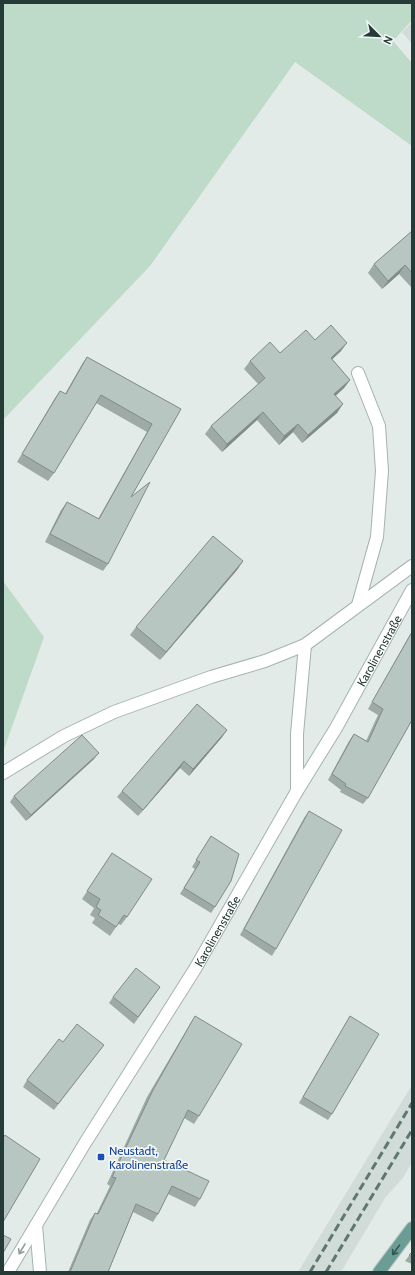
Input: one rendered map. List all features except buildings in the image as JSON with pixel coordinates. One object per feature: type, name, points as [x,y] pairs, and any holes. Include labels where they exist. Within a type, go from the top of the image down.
[{"type":"main road","points":[[379,1272],[412,1228]]},
{"type":"street","points":[[358,373],[379,426],[382,472],[377,537],[358,605]]},
{"type":"street","points":[[3,773],[64,736],[114,712],[211,677],[265,661],[305,646],[412,566]]},
{"type":"street","name":"Karolinenstraße","points":[[8,1272],[85,1143],[195,969],[297,791],[336,728],[412,590]]},
{"type":"street","points":[[297,791],[297,734],[305,646]]},
{"type":"street","points":[[36,1225],[40,1272]]},
{"type":"shaded area","points":[[412,22],[412,44],[402,32]]},
{"type":"shaded area","points":[[412,1085],[412,1162],[403,1178],[385,1198],[341,1272],[298,1272]]},
{"type":"green space","points":[[3,3],[412,3],[412,20],[393,41],[412,63],[412,146],[295,62],[150,266],[3,420]]},
{"type":"green space","points":[[3,581],[44,637],[3,752]]},
{"type":"railway","points":[[310,1272],[412,1103]]},
{"type":"railway","points":[[326,1272],[412,1130]]},
{"type":"place","name":"Neustadt, Karolinenstraße","points":[[101,1157]]}]
